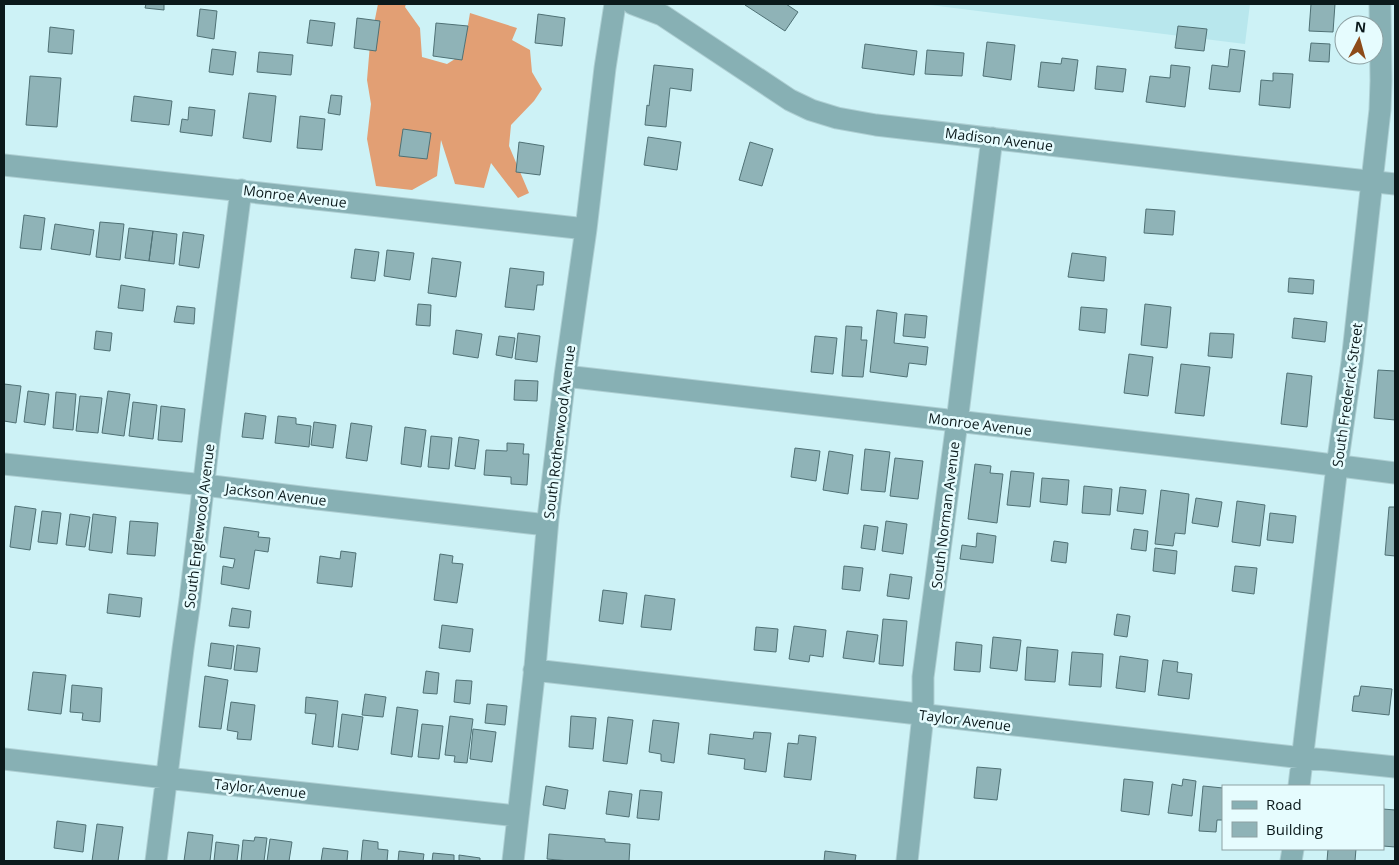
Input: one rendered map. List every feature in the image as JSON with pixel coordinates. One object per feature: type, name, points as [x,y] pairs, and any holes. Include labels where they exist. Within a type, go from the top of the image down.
[{"type":"street","name":"South Rotherwood Avenue","points":[[513,861],[534,670],[547,525],[605,68],[615,4]]},
{"type":"street","name":"Madison Avenue","points":[[633,4],[662,15],[790,100],[811,110],[837,118],[876,125],[1395,184]]},
{"type":"street","name":"South Frederick Street","points":[[1300,785],[1337,466],[1352,362],[1372,181],[1381,82],[1380,4]]},
{"type":"street","name":"South Norman Avenue","points":[[907,861],[923,715],[923,677],[992,138]]},
{"type":"street","name":"Monroe Avenue","points":[[4,165],[586,229]]},
{"type":"street","name":"South Englewood Avenue","points":[[156,861],[241,190]]},
{"type":"street","name":"Monroe Avenue","points":[[565,376],[1395,473]]},
{"type":"street","name":"Jackson Avenue","points":[[4,464],[547,525]]},
{"type":"street","name":"Taylor Avenue","points":[[534,670],[1395,767]]},
{"type":"street","name":"Taylor Avenue","points":[[4,759],[517,816]]},
{"type":"shaded area","points":[[378,4],[406,4],[405,7],[420,28],[422,57],[447,64],[463,54],[470,13],[517,28],[512,40],[530,50],[532,72],[542,89],[534,101],[511,125],[509,146],[529,193],[518,198],[491,163],[484,188],[455,184],[441,140],[437,176],[412,190],[376,186],[367,139],[371,104],[367,80],[370,44]]},
{"type":"shaded area","points":[[922,4],[1250,4],[1245,44]]},
{"type":"building","points":[[146,4],[164,4],[164,10],[145,8]]},
{"type":"building","points":[[746,4],[786,4],[798,12],[785,31]]},
{"type":"building","points":[[1311,4],[1335,4],[1333,32],[1309,31]]},
{"type":"building","points":[[200,9],[217,11],[214,39],[197,36]]},
{"type":"building","points":[[538,14],[565,18],[562,46],[535,43]]},
{"type":"building","points":[[357,18],[380,21],[376,51],[354,48]]},
{"type":"building","points":[[310,20],[335,23],[332,46],[307,43]]},
{"type":"building","points":[[436,23],[468,26],[462,60],[433,56]]},
{"type":"building","points":[[1178,26],[1207,29],[1204,51],[1175,48]]},
{"type":"building","points":[[50,27],[74,30],[72,54],[48,52]]},
{"type":"building","points":[[987,42],[1015,45],[1011,80],[983,76]]},
{"type":"building","points":[[1311,43],[1330,44],[1329,62],[1309,61]]},
{"type":"building","points":[[865,44],[917,51],[914,75],[862,68]]},
{"type":"building","points":[[212,49],[236,52],[233,75],[209,72]]},
{"type":"building","points":[[1230,49],[1245,51],[1240,92],[1209,89],[1212,65],[1228,67]]},
{"type":"building","points":[[927,50],[964,53],[962,76],[925,74]]},
{"type":"building","points":[[259,52],[293,55],[291,75],[257,72]]},
{"type":"building","points":[[1062,58],[1078,60],[1074,91],[1038,87],[1041,62],[1061,64]]},
{"type":"building","points":[[654,65],[693,69],[691,91],[670,88],[666,127],[645,125]]},
{"type":"building","points":[[1171,65],[1190,67],[1185,107],[1146,102],[1150,76],[1170,78]]},
{"type":"building","points":[[1097,66],[1126,69],[1123,92],[1095,89]]},
{"type":"building","points":[[1273,73],[1293,74],[1290,108],[1259,105],[1261,80],[1273,81]]},
{"type":"building","points":[[30,76],[61,78],[57,127],[26,125]]},
{"type":"building","points":[[249,93],[276,96],[271,142],[243,138]]},
{"type":"building","points":[[331,95],[342,96],[340,115],[328,113]]},
{"type":"building","points":[[134,96],[172,101],[169,125],[131,121]]},
{"type":"building","points":[[189,107],[215,110],[212,136],[180,132],[182,119],[188,120]]},
{"type":"building","points":[[300,116],[325,119],[322,150],[297,148]]},
{"type":"building","points":[[403,129],[431,133],[427,159],[399,156]]},
{"type":"building","points":[[648,137],[681,142],[677,170],[644,165]]},
{"type":"building","points":[[519,142],[544,146],[540,175],[516,172]]},
{"type":"building","points":[[750,142],[773,149],[762,186],[739,180]]},
{"type":"building","points":[[1146,209],[1175,211],[1173,235],[1144,233]]},
{"type":"building","points":[[24,215],[45,218],[41,250],[20,248]]},
{"type":"building","points":[[100,222],[124,224],[120,260],[96,257]]},
{"type":"building","points":[[55,224],[94,230],[90,255],[51,249]]},
{"type":"building","points":[[129,228],[153,231],[149,261],[125,258]]},
{"type":"building","points":[[153,231],[177,234],[174,264],[149,261]]},
{"type":"building","points":[[183,232],[204,235],[199,268],[179,265]]},
{"type":"building","points":[[355,249],[379,252],[375,281],[351,278]]},
{"type":"building","points":[[387,250],[414,253],[410,280],[384,276]]},
{"type":"building","points":[[1072,253],[1106,257],[1104,281],[1068,277]]},
{"type":"building","points":[[432,258],[461,262],[456,297],[428,293]]},
{"type":"building","points":[[510,268],[544,272],[543,285],[537,285],[534,310],[505,307]]},
{"type":"building","points":[[1289,278],[1314,280],[1313,294],[1288,292]]},
{"type":"building","points":[[121,285],[145,289],[143,311],[118,308]]},
{"type":"building","points":[[418,304],[431,305],[430,326],[416,325]]},
{"type":"building","points":[[1145,304],[1171,307],[1167,348],[1141,345]]},
{"type":"building","points":[[177,306],[195,308],[194,324],[174,322]]},
{"type":"building","points":[[1081,307],[1107,309],[1105,333],[1079,330]]},
{"type":"building","points":[[877,310],[897,313],[894,343],[928,347],[926,365],[909,363],[907,377],[870,372]]},
{"type":"building","points":[[905,314],[927,316],[925,338],[903,336]]},
{"type":"building","points":[[1294,318],[1327,322],[1325,342],[1292,338]]},
{"type":"building","points":[[846,326],[862,327],[861,340],[867,340],[863,377],[842,376]]},
{"type":"building","points":[[456,330],[482,334],[478,358],[453,354]]},
{"type":"building","points":[[96,331],[112,333],[110,351],[94,349]]},
{"type":"building","points":[[518,333],[540,336],[537,362],[515,359]]},
{"type":"building","points":[[1210,333],[1234,334],[1232,358],[1208,356]]},
{"type":"building","points":[[499,336],[515,338],[512,358],[496,355]]},
{"type":"building","points":[[815,336],[837,338],[833,374],[811,372]]},
{"type":"building","points":[[1129,354],[1153,357],[1148,396],[1124,393]]},
{"type":"building","points":[[1181,364],[1210,367],[1204,416],[1175,413]]},
{"type":"building","points":[[1378,370],[1395,371],[1395,420],[1374,418]]},
{"type":"building","points":[[1287,373],[1312,376],[1307,427],[1281,424]]},
{"type":"building","points":[[515,380],[538,381],[537,401],[514,400]]},
{"type":"building","points":[[4,384],[21,386],[16,423],[4,421]]},
{"type":"building","points":[[28,391],[49,394],[45,425],[24,422]]},
{"type":"building","points":[[108,391],[130,394],[124,436],[102,433]]},
{"type":"building","points":[[56,392],[76,394],[73,430],[53,428]]},
{"type":"building","points":[[80,396],[102,398],[98,433],[76,431]]},
{"type":"building","points":[[133,402],[157,405],[153,439],[129,436]]},
{"type":"building","points":[[161,406],[185,409],[182,442],[158,440]]},
{"type":"building","points":[[245,413],[266,416],[263,439],[242,437]]},
{"type":"building","points":[[278,416],[296,418],[296,424],[311,426],[309,447],[275,443]]},
{"type":"building","points":[[314,422],[336,425],[333,448],[311,445]]},
{"type":"building","points":[[351,423],[372,426],[367,461],[346,458]]},
{"type":"building","points":[[405,427],[426,430],[421,467],[401,464]]},
{"type":"building","points":[[431,436],[452,438],[449,469],[428,467]]},
{"type":"building","points":[[459,437],[479,440],[475,469],[455,466]]},
{"type":"building","points":[[507,443],[524,444],[523,454],[529,454],[527,485],[511,484],[511,477],[484,475],[486,450],[507,451]]},
{"type":"building","points":[[795,448],[820,451],[816,481],[791,477]]},
{"type":"building","points":[[865,449],[890,452],[885,492],[861,490]]},
{"type":"building","points":[[829,451],[853,455],[848,494],[823,490]]},
{"type":"building","points":[[895,458],[923,461],[918,499],[890,496]]},
{"type":"building","points":[[975,464],[991,466],[990,473],[1003,474],[997,523],[968,519]]},
{"type":"building","points":[[1011,471],[1034,473],[1030,507],[1007,505]]},
{"type":"building","points":[[1042,478],[1069,480],[1067,505],[1040,502]]},
{"type":"building","points":[[1084,486],[1112,489],[1110,515],[1082,513]]},
{"type":"building","points":[[1120,487],[1146,490],[1143,514],[1117,511]]},
{"type":"building","points":[[1161,490],[1189,494],[1185,534],[1175,533],[1173,546],[1155,544]]},
{"type":"building","points":[[1196,498],[1222,502],[1218,527],[1192,523]]},
{"type":"building","points":[[1237,501],[1265,505],[1260,546],[1232,542]]},
{"type":"building","points":[[15,506],[36,509],[30,550],[10,547]]},
{"type":"building","points":[[1389,507],[1395,507],[1395,556],[1385,555]]},
{"type":"building","points":[[42,511],[61,513],[57,544],[38,542]]},
{"type":"building","points":[[1270,513],[1296,516],[1293,543],[1267,540]]},
{"type":"building","points":[[70,514],[90,517],[85,547],[66,545]]},
{"type":"building","points":[[93,514],[116,517],[112,553],[89,550]]},
{"type":"building","points":[[130,521],[158,523],[155,556],[127,554]]},
{"type":"building","points":[[886,521],[907,524],[903,554],[882,551]]},
{"type":"building","points":[[864,525],[878,527],[875,550],[861,548]]},
{"type":"building","points":[[224,527],[259,532],[258,537],[270,538],[268,552],[255,550],[249,589],[221,584],[223,566],[233,568],[235,559],[220,557]]},
{"type":"building","points":[[1134,529],[1148,531],[1146,551],[1131,549]]},
{"type":"building","points":[[977,533],[996,536],[993,563],[960,559],[962,545],[976,547]]},
{"type":"building","points":[[1054,541],[1068,543],[1066,563],[1051,561]]},
{"type":"building","points":[[1155,548],[1177,551],[1175,574],[1153,571]]},
{"type":"building","points":[[341,551],[356,553],[352,587],[317,583],[320,556],[340,559]]},
{"type":"building","points":[[440,554],[453,556],[452,563],[463,564],[457,603],[434,600]]},
{"type":"building","points":[[844,566],[863,568],[860,591],[842,589]]},
{"type":"building","points":[[1235,566],[1257,568],[1254,594],[1232,591]]},
{"type":"building","points":[[890,574],[912,577],[909,599],[887,596]]},
{"type":"building","points":[[603,590],[627,593],[623,624],[599,621]]},
{"type":"building","points":[[109,594],[142,598],[140,617],[107,613]]},
{"type":"building","points":[[645,595],[675,599],[671,630],[641,627]]},
{"type":"building","points":[[232,608],[251,611],[249,628],[229,626]]},
{"type":"building","points":[[1117,614],[1130,616],[1127,637],[1114,635]]},
{"type":"building","points":[[883,619],[907,621],[903,666],[879,664]]},
{"type":"building","points":[[442,625],[473,629],[470,652],[439,648]]},
{"type":"building","points":[[794,626],[826,630],[823,657],[810,655],[809,662],[789,659]]},
{"type":"building","points":[[756,627],[778,629],[776,652],[754,650]]},
{"type":"building","points":[[847,631],[878,635],[874,662],[843,658]]},
{"type":"building","points":[[993,637],[1021,640],[1017,671],[990,668]]},
{"type":"building","points":[[956,642],[982,645],[980,672],[954,670]]},
{"type":"building","points":[[211,643],[234,646],[231,669],[208,666]]},
{"type":"building","points":[[237,645],[260,648],[257,672],[234,670]]},
{"type":"building","points":[[1027,647],[1058,650],[1055,682],[1025,680]]},
{"type":"building","points":[[1072,652],[1103,654],[1101,687],[1069,685]]},
{"type":"building","points":[[1120,656],[1148,660],[1145,692],[1116,688]]},
{"type":"building","points":[[1163,660],[1178,662],[1177,672],[1192,674],[1189,699],[1158,695]]},
{"type":"building","points":[[426,671],[439,673],[437,694],[423,693]]},
{"type":"building","points":[[33,672],[66,675],[61,714],[28,710]]},
{"type":"building","points":[[205,676],[228,680],[221,729],[199,727]]},
{"type":"building","points":[[456,680],[472,681],[470,704],[454,702]]},
{"type":"building","points":[[72,685],[102,688],[100,722],[82,720],[83,713],[70,712]]},
{"type":"building","points":[[1361,686],[1392,689],[1389,715],[1352,711],[1354,696],[1359,696]]},
{"type":"building","points":[[365,694],[386,697],[383,717],[362,715]]},
{"type":"building","points":[[306,697],[338,701],[333,747],[312,744],[316,714],[305,713]]},
{"type":"building","points":[[231,702],[255,705],[251,740],[237,739],[238,732],[227,730]]},
{"type":"building","points":[[487,704],[507,706],[505,725],[485,723]]},
{"type":"building","points":[[397,707],[418,710],[412,757],[391,754]]},
{"type":"building","points":[[342,714],[363,717],[358,750],[338,747]]},
{"type":"building","points":[[450,716],[473,719],[467,763],[454,762],[455,756],[445,755]]},
{"type":"building","points":[[571,716],[596,718],[593,749],[569,747]]},
{"type":"building","points":[[608,717],[633,720],[627,764],[603,761]]},
{"type":"building","points":[[653,720],[679,723],[674,763],[661,761],[661,754],[649,752]]},
{"type":"building","points":[[422,724],[443,726],[439,759],[418,757]]},
{"type":"building","points":[[473,729],[496,732],[492,762],[470,759]]},
{"type":"building","points":[[754,732],[771,733],[766,772],[744,769],[745,759],[708,754],[710,734],[753,739]]},
{"type":"building","points":[[799,735],[816,737],[811,780],[784,777],[788,743],[798,744]]},
{"type":"building","points":[[977,767],[1001,769],[997,800],[974,798]]},
{"type":"building","points":[[1124,779],[1153,782],[1149,815],[1121,811]]},
{"type":"building","points":[[1183,779],[1196,781],[1192,816],[1168,813],[1172,784],[1182,786]]},
{"type":"building","points":[[546,786],[568,790],[565,809],[543,805]]},
{"type":"building","points":[[1203,786],[1222,788],[1222,820],[1217,820],[1216,832],[1199,831]]},
{"type":"building","points":[[640,790],[662,792],[659,820],[637,818]]},
{"type":"building","points":[[609,791],[632,794],[629,817],[606,814]]},
{"type":"building","points":[[1384,809],[1395,810],[1395,847],[1384,846]]},
{"type":"building","points":[[57,821],[86,825],[83,852],[54,848]]},
{"type":"building","points":[[97,824],[123,827],[118,861],[92,861]]},
{"type":"building","points":[[188,832],[213,835],[210,861],[184,861]]},
{"type":"building","points":[[549,834],[605,839],[605,842],[630,844],[629,861],[547,859]]},
{"type":"building","points":[[255,837],[267,838],[264,861],[241,861],[243,840],[254,841]]},
{"type":"building","points":[[270,839],[292,842],[289,861],[267,861]]},
{"type":"building","points":[[363,840],[378,842],[378,849],[388,850],[387,861],[361,861]]},
{"type":"building","points":[[216,842],[239,845],[237,861],[214,861]]},
{"type":"building","points":[[323,848],[348,851],[347,861],[321,861]]},
{"type":"building","points":[[1328,850],[1356,850],[1355,861],[1327,861]]},
{"type":"building","points":[[399,851],[424,854],[423,861],[398,861]]},
{"type":"building","points":[[825,851],[856,855],[855,861],[824,861]]},
{"type":"building","points":[[433,853],[454,855],[454,861],[432,861]]},
{"type":"building","points":[[459,855],[480,858],[480,861],[459,861]]}]
